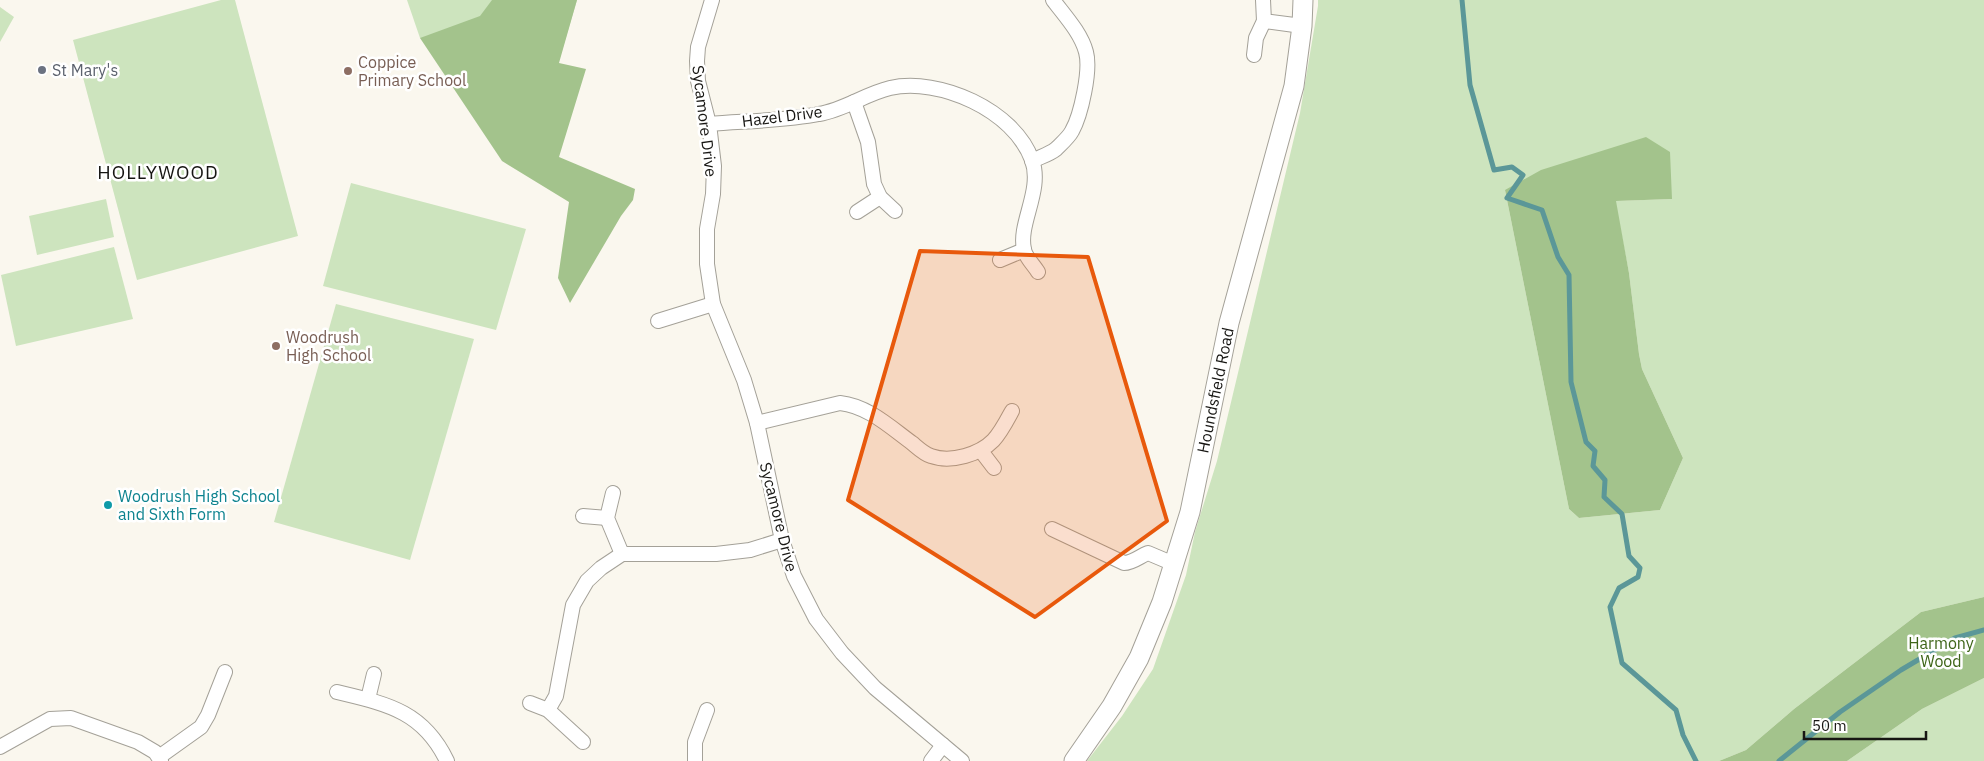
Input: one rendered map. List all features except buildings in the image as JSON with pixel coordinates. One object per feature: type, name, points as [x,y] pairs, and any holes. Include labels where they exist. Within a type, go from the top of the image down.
[{"type":"street","name":"Sycamore Drive","points":[[712,0],[698,47],[697,61],[698,81],[709,124],[714,175],[707,228],[707,264],[713,304],[744,380],[757,423],[782,540],[798,585],[816,618],[842,653],[875,688],[962,761]]},
{"type":"street","points":[[1032,161],[1056,149],[1072,131],[1086,83],[1088,66],[1086,52],[1053,0]]},
{"type":"street","points":[[1254,55],[1256,38],[1264,21],[1263,0]]},
{"type":"street","name":"Houndsfield Road","points":[[1074,761],[1112,706],[1139,658],[1162,602],[1190,512],[1230,323],[1294,86],[1302,26],[1303,0]]},
{"type":"street","points":[[1264,21],[1302,26]]},
{"type":"street","name":"Hazel Drive","points":[[709,124],[820,114],[891,88],[918,85],[957,94],[996,116],[1010,127],[1019,136],[1032,161],[1035,184],[1024,234],[1024,250]]},
{"type":"street","points":[[854,102],[868,142],[874,184],[880,197],[895,211]]},
{"type":"street","points":[[857,212],[880,197]]},
{"type":"street","points":[[1000,260],[1024,250],[1038,272]]},
{"type":"street","points":[[658,321],[713,304]]},
{"type":"street","points":[[757,423],[840,403],[853,404],[868,412],[930,456],[954,459],[980,451],[996,438],[1012,411]]},
{"type":"street","points":[[980,451],[994,468]]},
{"type":"street","points":[[613,493],[607,518],[622,554]]},
{"type":"street","points":[[583,516],[607,518]]},
{"type":"street","points":[[1052,529],[1124,563],[1130,563],[1139,556],[1148,553],[1174,564]]},
{"type":"street","points":[[548,710],[556,696],[573,605],[587,581],[601,568],[622,554],[716,554],[750,550],[782,540]]},
{"type":"street","points":[[0,747],[50,719],[61,717],[71,718],[138,742],[150,748],[160,759],[201,727],[208,715],[225,672]]},
{"type":"street","points":[[368,699],[374,674]]},
{"type":"street","points":[[337,692],[395,708],[416,719],[438,743],[447,761]]},
{"type":"street","points":[[530,703],[548,710],[583,742]]},
{"type":"street","points":[[695,761],[695,742],[707,710]]},
{"type":"street","points":[[931,761],[943,745]]},
{"type":"highlighted area","points":[[920,251],[1088,257],[1167,521],[1035,617],[848,500]]},
{"type":"green space","points":[[221,0],[235,0],[298,236],[137,280],[73,40]]},
{"type":"green space","points":[[407,0],[577,0],[558,64],[420,38]]},
{"type":"green space","points":[[492,0],[577,0],[559,63],[586,69],[559,157],[635,189],[633,200],[621,216],[570,303],[558,278],[569,202],[502,161],[420,38],[480,16]]},
{"type":"green space","points":[[1318,0],[1984,0],[1984,597],[1921,612],[1794,709],[1746,750],[1719,761],[1087,761],[1122,716],[1153,669],[1186,575],[1195,532],[1217,461],[1300,113]],"holes":[[[1505,190],[1672,199],[1615,201],[1629,273],[1642,369],[1683,458],[1660,510],[1579,518],[1569,509]]]},
{"type":"green space","points":[[0,7],[14,17],[0,42]]},
{"type":"green space","points":[[1646,137],[1670,152],[1672,199],[1616,201],[1629,273],[1642,369],[1683,458],[1660,510],[1579,518],[1569,509],[1505,190],[1541,170]]},
{"type":"green space","points":[[351,183],[526,229],[496,330],[323,286]]},
{"type":"green space","points":[[106,199],[114,237],[37,255],[29,216]]},
{"type":"green space","points":[[114,247],[133,319],[16,346],[1,275]]},
{"type":"green space","points":[[336,304],[474,339],[410,560],[274,522]]},
{"type":"green space","name":"Harmony Wood","points":[[1984,597],[1984,678],[1922,709],[1847,761],[1719,761],[1746,750],[1794,709],[1921,612]]},
{"type":"green space","points":[[1984,678],[1984,761],[1847,761],[1922,709]]},
{"type":"waterway","points":[[1462,0],[1470,85],[1494,170],[1512,167],[1523,175],[1507,198],[1542,210],[1558,257],[1569,275],[1571,382],[1586,442],[1595,451],[1593,466],[1605,480],[1604,497],[1622,514],[1629,556],[1640,568],[1638,577],[1619,588],[1610,607],[1622,663],[1676,710],[1683,735],[1696,761]]},
{"type":"waterway","points":[[1779,761],[1840,712],[1901,670],[1955,638],[1984,630]]},
{"type":"place","name":"St Mary's","points":[[42,70]]},
{"type":"place","name":"Coppice Primary School","points":[[348,71]]},
{"type":"place","name":"Woodrush High School","points":[[276,346]]},
{"type":"place","name":"Woodrush High School and Sixth Form","points":[[108,505]]},
{"type":"district","name":"HOLLYWOOD","points":[[158,172]]}]
